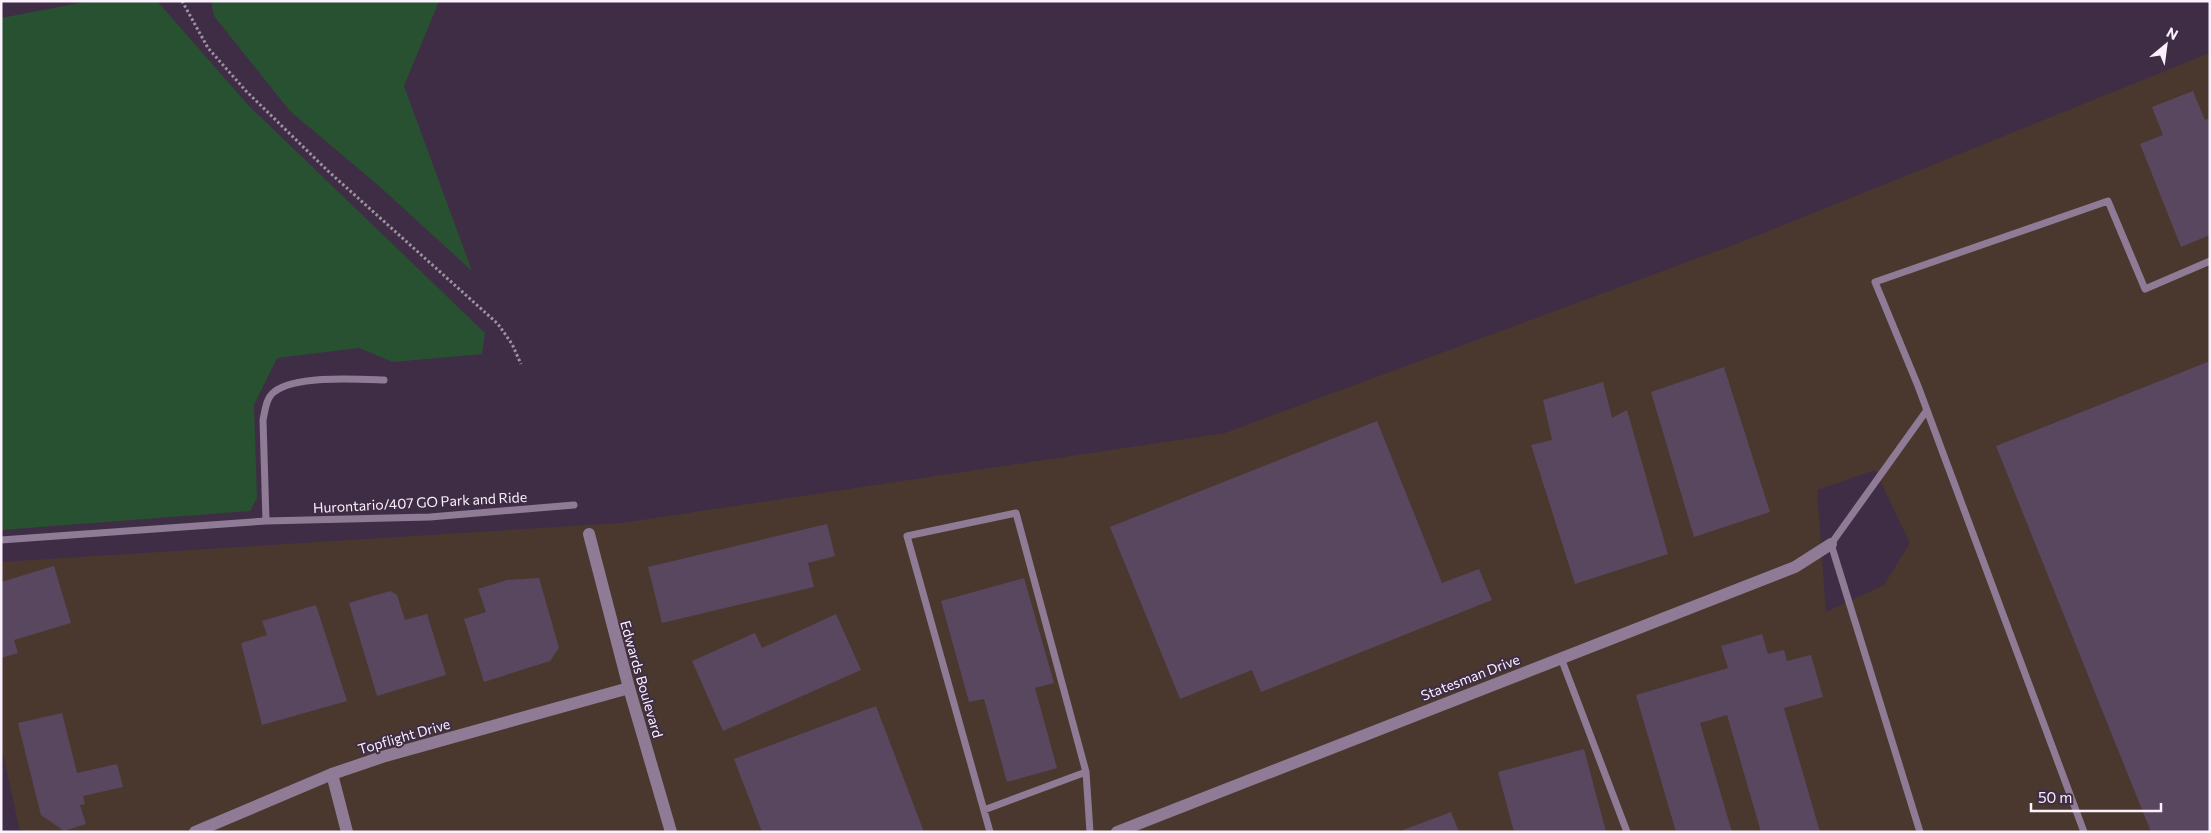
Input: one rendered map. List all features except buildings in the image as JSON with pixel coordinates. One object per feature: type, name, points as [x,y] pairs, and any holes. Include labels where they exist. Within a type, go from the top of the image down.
[{"type":"street","name":"Edwards Boulevard","points":[[588,534],[670,832]]},
{"type":"street","name":"Statesman Drive","points":[[1117,832],[1795,567],[1831,544]]},
{"type":"street","name":"Topflight Drive","points":[[195,832],[332,774],[629,688]]},
{"type":"street","points":[[332,774],[347,832]]},
{"type":"lane","points":[[2084,832],[1927,410],[1875,282],[2108,201],[2145,289],[2210,261]]},
{"type":"lane","points":[[266,521],[263,420],[265,406],[274,392],[298,382],[338,379],[384,380]]},
{"type":"lane","points":[[1920,832],[1831,544],[1927,410]]},
{"type":"lane","name":"Hurontario/407 GO Park and Ride","points":[[1,540],[266,521],[430,517],[574,505]]},
{"type":"lane","points":[[990,832],[907,536],[1016,513],[1086,772],[1090,832]]},
{"type":"lane","points":[[1562,658],[1626,832]]},
{"type":"lane","points":[[984,810],[1086,772]]},
{"type":"path","points":[[182,1],[208,48],[246,91],[328,171],[498,324],[512,344],[521,364]]},
{"type":"shaded area","points":[[2210,53],[2210,832],[20,832],[1,744],[1,562],[621,523],[1225,433],[1744,241]],"holes":[[[1875,470],[1910,543],[1884,585],[1826,612],[1817,490]]]},
{"type":"green space","points":[[90,1],[157,1],[249,106],[485,333],[482,354],[393,362],[359,348],[277,358],[254,405],[257,498],[250,511],[1,530],[1,18]]},
{"type":"green space","points":[[211,1],[439,1],[404,86],[472,271],[378,185],[290,111],[214,16]]}]
